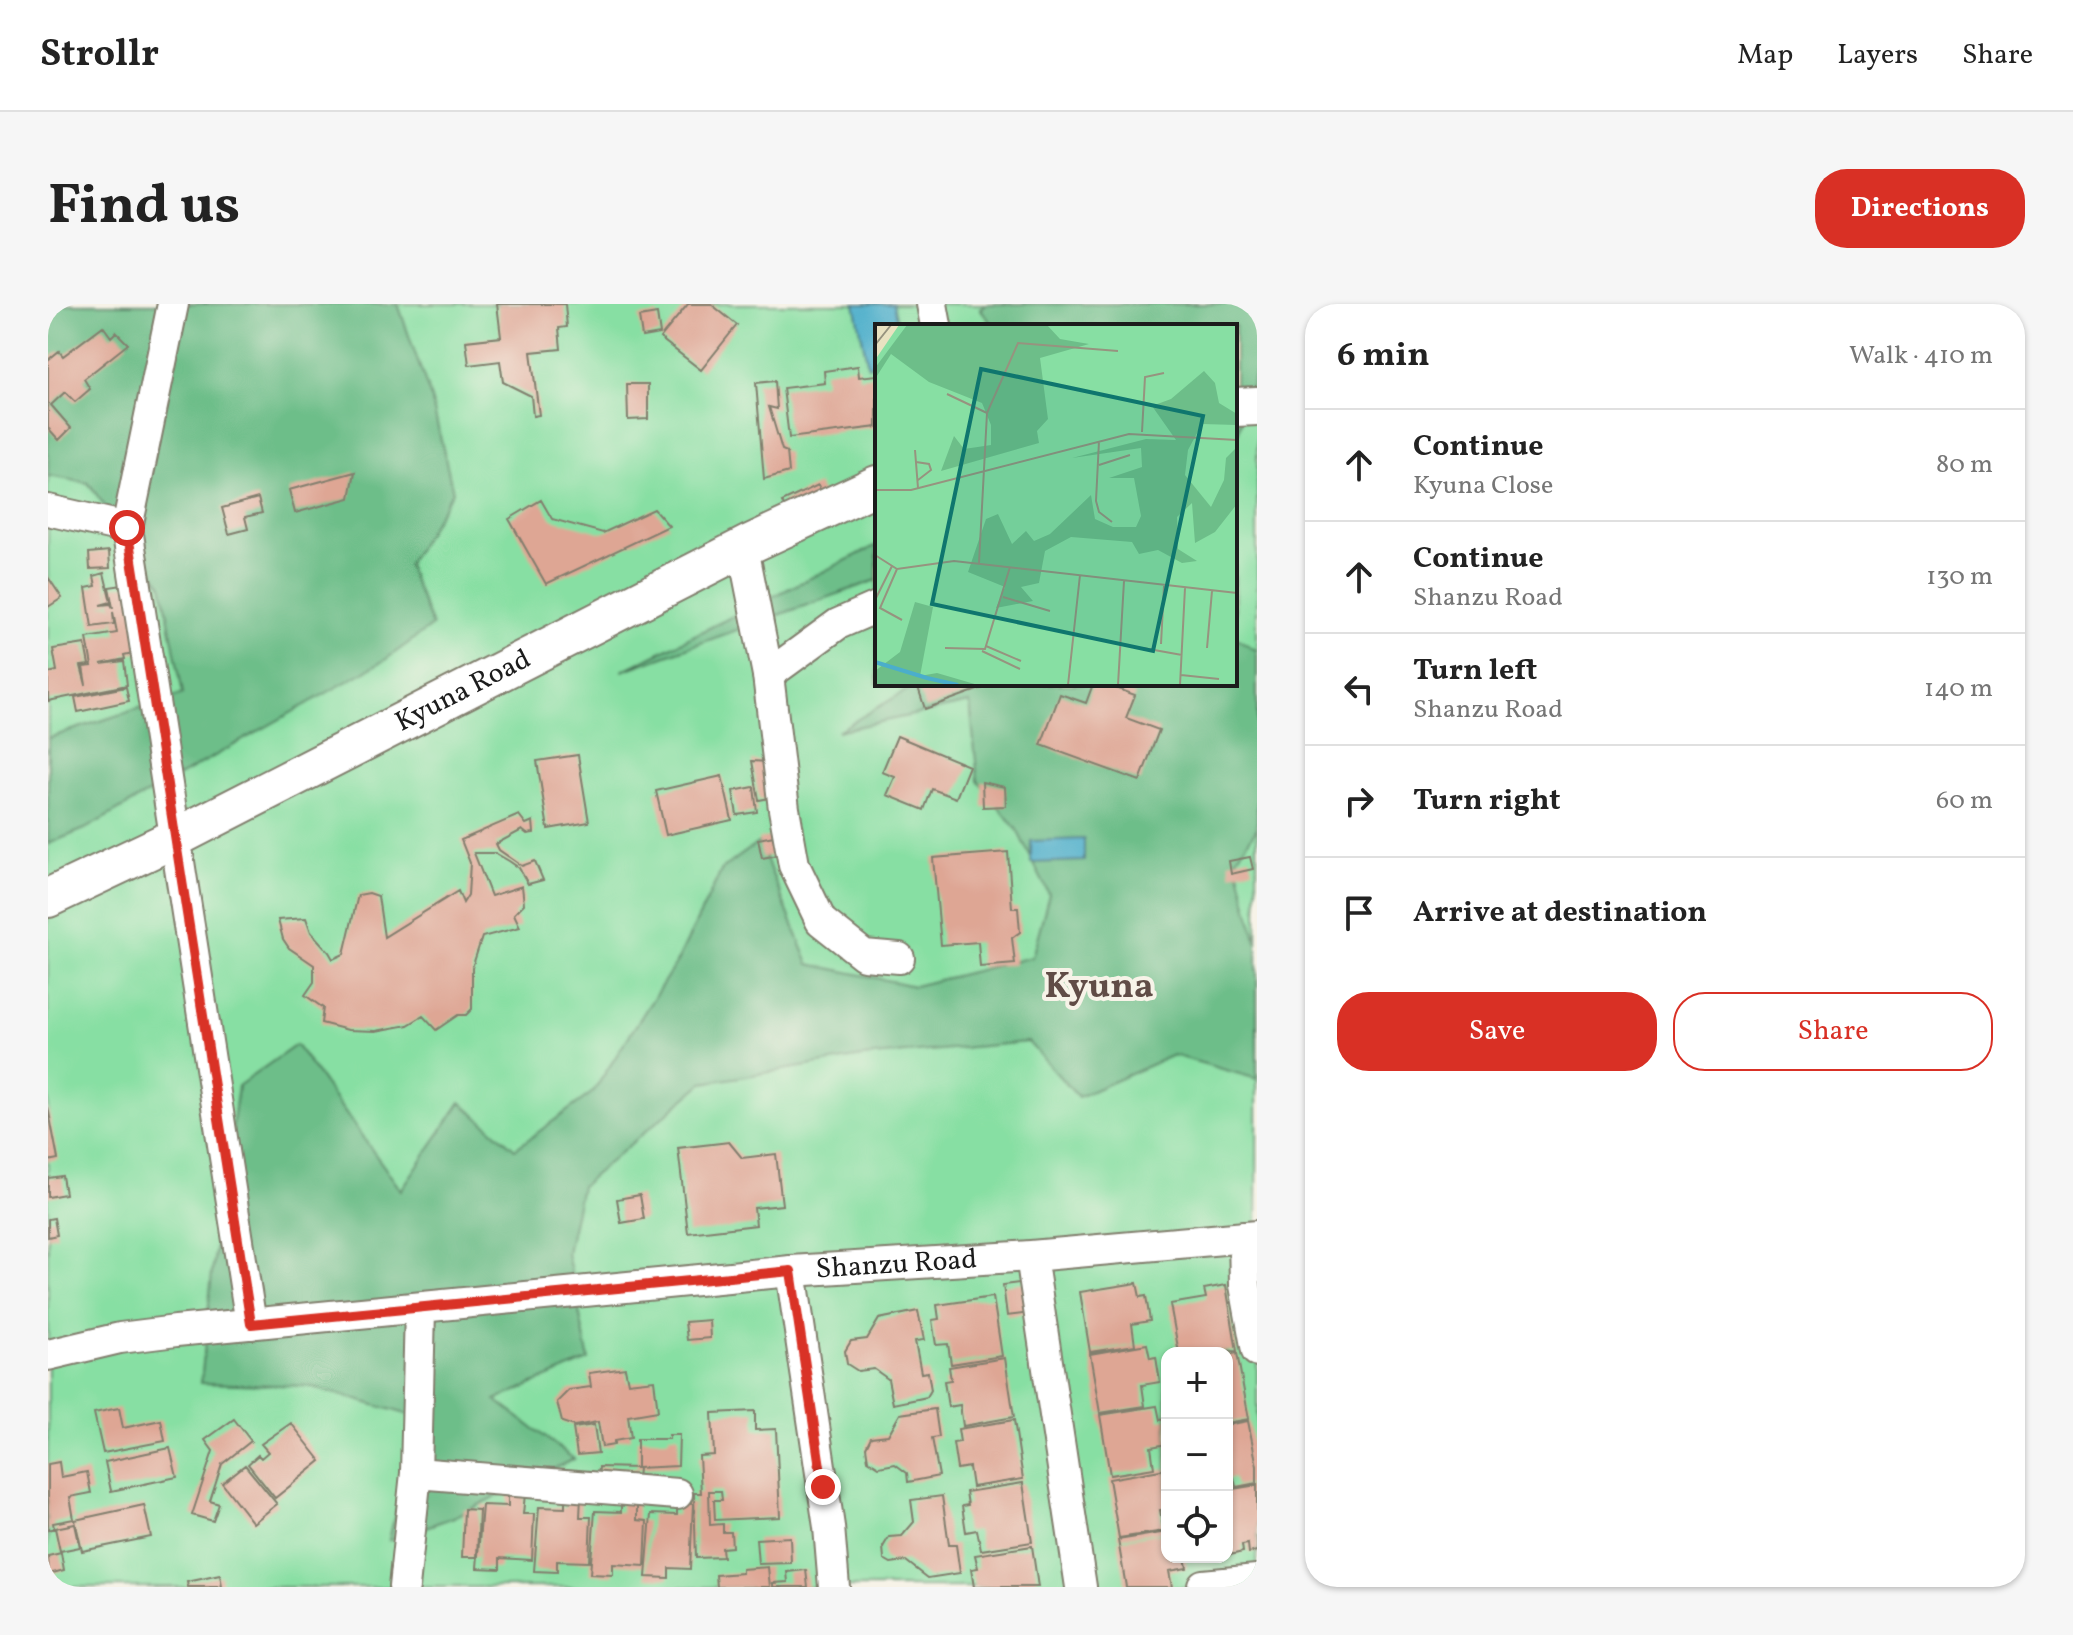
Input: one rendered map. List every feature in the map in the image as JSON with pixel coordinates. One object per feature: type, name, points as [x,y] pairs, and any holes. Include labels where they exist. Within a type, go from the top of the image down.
[{"type":"main road","points":[[1237,407],[1257,406]]},
{"type":"main road","name":"Kyuna Road","points":[[48,898],[175,838],[743,548],[875,486]]},
{"type":"street","points":[[173,304],[127,528],[251,1324]]},
{"type":"street","points":[[932,304],[936,324]]},
{"type":"street","points":[[48,510],[127,528]]},
{"type":"street","points":[[743,548],[768,675],[794,865],[821,921],[864,955],[899,958]]},
{"type":"street","points":[[768,675],[838,624],[875,608]]},
{"type":"street","points":[[1251,1236],[1245,1285],[1257,1351]]},
{"type":"street","name":"Shanzu Road","points":[[48,1355],[120,1338],[251,1324],[791,1271],[1031,1256],[1251,1236]]},
{"type":"street","points":[[1031,1256],[1081,1587]]},
{"type":"street","points":[[791,1271],[829,1527],[834,1587]]},
{"type":"street","points":[[404,1587],[416,1473],[420,1309]]},
{"type":"street","points":[[416,1473],[677,1494]]},
{"type":"street","points":[[1203,1585],[1257,1580]]},
{"type":"green space","points":[[48,304],[1257,304],[1257,1587],[48,1587]]},
{"type":"green space","points":[[48,304],[398,304],[432,402],[453,491],[407,565],[432,626],[385,660],[85,829],[48,844],[48,738],[183,694],[162,584],[88,483],[48,476]]},
{"type":"green space","points":[[986,304],[1257,304],[1257,365],[1237,438],[1237,324],[992,324],[980,308]]},
{"type":"green space","points":[[875,546],[875,581],[622,671]]},
{"type":"green space","points":[[1237,638],[1257,651],[1257,828],[1236,860],[1257,943],[1257,1079],[1173,1055],[1078,1097],[1028,1042],[863,1057],[703,1083],[581,1186],[567,1253],[589,1360],[496,1400],[574,1459],[454,1517],[389,1540],[417,1417],[308,1386],[201,1383],[212,1273],[238,1086],[296,1045],[401,1190],[461,1102],[515,1149],[593,1092],[679,958],[722,869],[759,842],[809,964],[914,986],[1032,957],[1049,894],[1017,830],[978,781],[970,703],[837,731],[915,686],[1237,686]]},
{"type":"water","points":[[855,304],[893,304],[898,324],[875,324],[875,364],[868,366]]},
{"type":"water","points":[[1084,839],[1084,861],[1031,863],[1031,841]]},
{"type":"building","points":[[497,304],[565,304],[567,327],[559,328],[561,349],[531,352],[539,415],[533,416],[531,396],[503,382],[500,361],[469,365],[466,341],[501,337]]},
{"type":"building","points":[[688,304],[711,304],[737,325],[701,370],[660,338]]},
{"type":"building","points":[[657,314],[660,334],[642,337],[639,317]]},
{"type":"building","points":[[103,326],[111,337],[116,332],[128,344],[84,379],[90,389],[75,402],[65,392],[51,405],[71,428],[59,440],[48,428],[48,360],[59,351],[63,356]]},
{"type":"building","points":[[858,366],[859,377],[875,375],[875,427],[789,438],[783,388],[825,383],[824,371]]},
{"type":"building","points":[[775,381],[777,409],[769,407],[782,450],[787,452],[789,472],[764,479],[756,383]]},
{"type":"building","points":[[627,384],[648,384],[648,419],[628,420]]},
{"type":"building","points":[[355,472],[350,498],[295,513],[289,490]]},
{"type":"building","points":[[818,485],[823,496],[787,513],[782,502]]},
{"type":"building","points":[[258,498],[262,513],[245,517],[248,529],[229,534],[222,508]]},
{"type":"building","points":[[541,500],[552,519],[603,533],[654,509],[669,526],[546,584],[509,519]]},
{"type":"building","points":[[109,551],[110,568],[90,569],[89,553]]},
{"type":"building","points":[[104,573],[111,602],[100,605],[111,604],[113,608],[109,587],[130,584],[141,651],[124,655],[125,659],[101,664],[124,661],[127,685],[48,701],[48,673],[57,671],[53,649],[85,644],[89,665],[81,666],[86,685],[83,667],[92,666],[87,638],[117,633],[113,612],[114,624],[92,627],[86,588],[96,586],[94,576]]},
{"type":"building","points":[[48,577],[62,598],[48,607]]},
{"type":"building","points":[[918,686],[988,686],[925,709]]},
{"type":"building","points":[[1092,686],[1110,686],[1135,695],[1126,718],[1159,730],[1140,781],[1041,745],[1060,694],[1086,703]]},
{"type":"building","points":[[126,687],[129,701],[78,712],[75,697]]},
{"type":"building","points":[[897,736],[969,766],[956,798],[932,789],[924,810],[887,795],[895,777],[882,772]]},
{"type":"building","points":[[578,755],[589,822],[548,829],[537,761]]},
{"type":"building","points":[[752,761],[768,762],[775,797],[759,800]]},
{"type":"building","points":[[722,776],[732,820],[666,835],[656,791]]},
{"type":"building","points":[[982,782],[1005,787],[1006,806],[983,807]]},
{"type":"building","points":[[754,787],[757,812],[737,815],[733,791]]},
{"type":"building","points":[[519,815],[526,824],[533,821],[534,833],[527,834],[522,830],[496,844],[499,850],[522,866],[535,861],[543,880],[528,884],[519,868],[509,861],[495,853],[474,853],[491,896],[522,886],[524,904],[514,914],[520,927],[482,937],[472,968],[472,1009],[436,1030],[423,1016],[408,1025],[376,1031],[348,1030],[321,1023],[323,1008],[305,995],[314,982],[314,965],[289,948],[278,920],[306,918],[311,932],[333,959],[344,954],[358,895],[369,893],[378,896],[384,937],[458,891],[463,903],[468,895],[470,863],[461,840]]},
{"type":"building","points":[[774,836],[778,855],[762,858],[758,839]]},
{"type":"building","points":[[1008,852],[1012,908],[1018,908],[1020,932],[1012,938],[1015,964],[980,967],[978,942],[941,945],[933,858]]},
{"type":"building","points":[[1250,857],[1253,869],[1231,874],[1229,861]]},
{"type":"building","points":[[48,1107],[58,1159],[48,1161]]},
{"type":"building","points":[[729,1142],[742,1158],[776,1154],[782,1205],[754,1208],[756,1225],[688,1233],[678,1148]]},
{"type":"building","points":[[62,1176],[65,1194],[48,1197],[48,1178]]},
{"type":"building","points":[[640,1195],[644,1219],[621,1223],[617,1199]]},
{"type":"building","points":[[54,1218],[57,1235],[48,1237],[48,1219]]},
{"type":"building","points":[[1027,1282],[1031,1313],[1007,1316],[1003,1285]]},
{"type":"building","points":[[1137,1283],[1140,1297],[1146,1296],[1150,1321],[1132,1324],[1135,1345],[1090,1352],[1080,1292]]},
{"type":"building","points":[[1226,1285],[1237,1351],[1233,1351],[1233,1347],[1178,1347],[1170,1304],[1206,1298],[1204,1289]]},
{"type":"building","points":[[993,1297],[1002,1356],[951,1364],[948,1344],[936,1345],[932,1320],[939,1319],[937,1305]]},
{"type":"building","points":[[918,1311],[924,1340],[915,1341],[921,1373],[928,1372],[931,1390],[927,1397],[893,1404],[888,1379],[874,1369],[858,1371],[847,1364],[845,1351],[851,1341],[867,1339],[879,1319]]},
{"type":"building","points":[[709,1320],[710,1338],[687,1340],[685,1322]]},
{"type":"building","points":[[1147,1344],[1150,1358],[1156,1357],[1160,1382],[1142,1385],[1145,1406],[1100,1413],[1090,1354]]},
{"type":"building","points":[[1237,1353],[1249,1419],[1233,1422],[1233,1419],[1233,1354]]},
{"type":"building","points":[[1005,1358],[1014,1417],[963,1426],[960,1405],[948,1407],[944,1381],[951,1380],[949,1367]]},
{"type":"building","points":[[625,1368],[628,1383],[654,1380],[658,1411],[628,1416],[631,1438],[602,1447],[598,1422],[574,1426],[562,1422],[557,1402],[569,1390],[591,1387],[589,1373]]},
{"type":"building","points":[[1157,1406],[1161,1420],[1161,1445],[1151,1447],[1154,1468],[1110,1475],[1100,1415]]},
{"type":"building","points":[[119,1408],[123,1428],[161,1420],[165,1441],[103,1453],[94,1413]]},
{"type":"building","points":[[935,1409],[939,1437],[932,1438],[939,1476],[908,1482],[907,1473],[895,1464],[879,1467],[868,1460],[866,1447],[871,1437],[888,1435],[900,1414]]},
{"type":"building","points":[[755,1411],[755,1430],[776,1429],[780,1517],[715,1520],[714,1500],[722,1500],[721,1491],[709,1491],[710,1525],[723,1524],[723,1532],[731,1532],[732,1547],[722,1548],[723,1557],[696,1558],[694,1493],[701,1493],[699,1456],[714,1455],[712,1413]]},
{"type":"building","points":[[234,1419],[251,1441],[222,1464],[210,1501],[219,1504],[213,1521],[192,1515],[213,1451],[205,1440]]},
{"type":"building","points":[[1014,1420],[1023,1479],[972,1487],[969,1467],[957,1469],[953,1443],[960,1442],[958,1429]]},
{"type":"building","points":[[1248,1421],[1257,1466],[1257,1483],[1236,1487],[1233,1478],[1233,1424]]},
{"type":"building","points":[[291,1423],[321,1461],[275,1498],[248,1464],[258,1455],[261,1458],[268,1452],[261,1444]]},
{"type":"building","points":[[594,1425],[598,1453],[577,1455],[573,1428]]},
{"type":"building","points":[[669,1435],[679,1435],[678,1466],[637,1468],[637,1439],[669,1439]]},
{"type":"building","points":[[170,1448],[177,1477],[111,1491],[105,1462]]},
{"type":"building","points":[[59,1462],[61,1477],[87,1472],[91,1493],[70,1497],[74,1519],[53,1523],[54,1528],[48,1530],[48,1464]]},
{"type":"building","points":[[245,1465],[277,1504],[253,1523],[222,1483]]},
{"type":"building","points":[[599,1467],[638,1468],[637,1480],[598,1479]]},
{"type":"building","points":[[1161,1470],[1161,1531],[1119,1538],[1109,1479]]},
{"type":"building","points":[[1023,1483],[1032,1542],[981,1550],[977,1530],[966,1532],[962,1506],[968,1505],[966,1492]]},
{"type":"building","points":[[1257,1485],[1257,1551],[1249,1553],[1248,1544],[1242,1545],[1243,1552],[1233,1554],[1233,1489]]},
{"type":"building","points":[[508,1494],[525,1494],[523,1514],[534,1514],[532,1560],[500,1558],[500,1569],[477,1568],[482,1505],[508,1506]]},
{"type":"building","points":[[565,1496],[581,1497],[580,1517],[591,1517],[589,1562],[557,1561],[557,1572],[534,1571],[539,1507],[565,1508]]},
{"type":"building","points":[[942,1496],[949,1545],[956,1545],[960,1573],[928,1578],[906,1561],[891,1563],[884,1559],[883,1547],[889,1537],[902,1536],[914,1522],[911,1500]]},
{"type":"building","points":[[621,1499],[637,1500],[637,1520],[647,1521],[645,1566],[613,1564],[613,1575],[590,1574],[595,1511],[621,1512]]},
{"type":"building","points":[[677,1503],[693,1504],[690,1569],[669,1568],[669,1578],[646,1577],[651,1514],[677,1515]]},
{"type":"building","points":[[144,1505],[151,1537],[82,1551],[75,1520]]},
{"type":"building","points":[[464,1509],[479,1510],[477,1557],[462,1557]]},
{"type":"building","points":[[75,1524],[80,1547],[60,1551],[55,1528]]},
{"type":"building","points":[[1161,1533],[1161,1563],[1186,1563],[1187,1568],[1169,1571],[1172,1587],[1126,1587],[1118,1540]]},
{"type":"building","points":[[790,1537],[791,1563],[758,1564],[756,1539]]},
{"type":"building","points":[[1032,1546],[1038,1587],[974,1587],[971,1569],[978,1568],[975,1555]]},
{"type":"building","points":[[61,1553],[64,1570],[49,1574],[48,1556]]},
{"type":"building","points":[[768,1567],[770,1587],[717,1587],[716,1575]]},
{"type":"building","points":[[806,1570],[808,1587],[773,1587],[773,1583],[788,1582],[787,1572]]},
{"type":"building","points":[[220,1575],[222,1587],[188,1587],[187,1582]]},
{"type":"district","name":"Kyuna","points":[[1099,988]]},
{"type":"route","points":[[127,528],[251,1324],[791,1271],[823,1487]]}]
